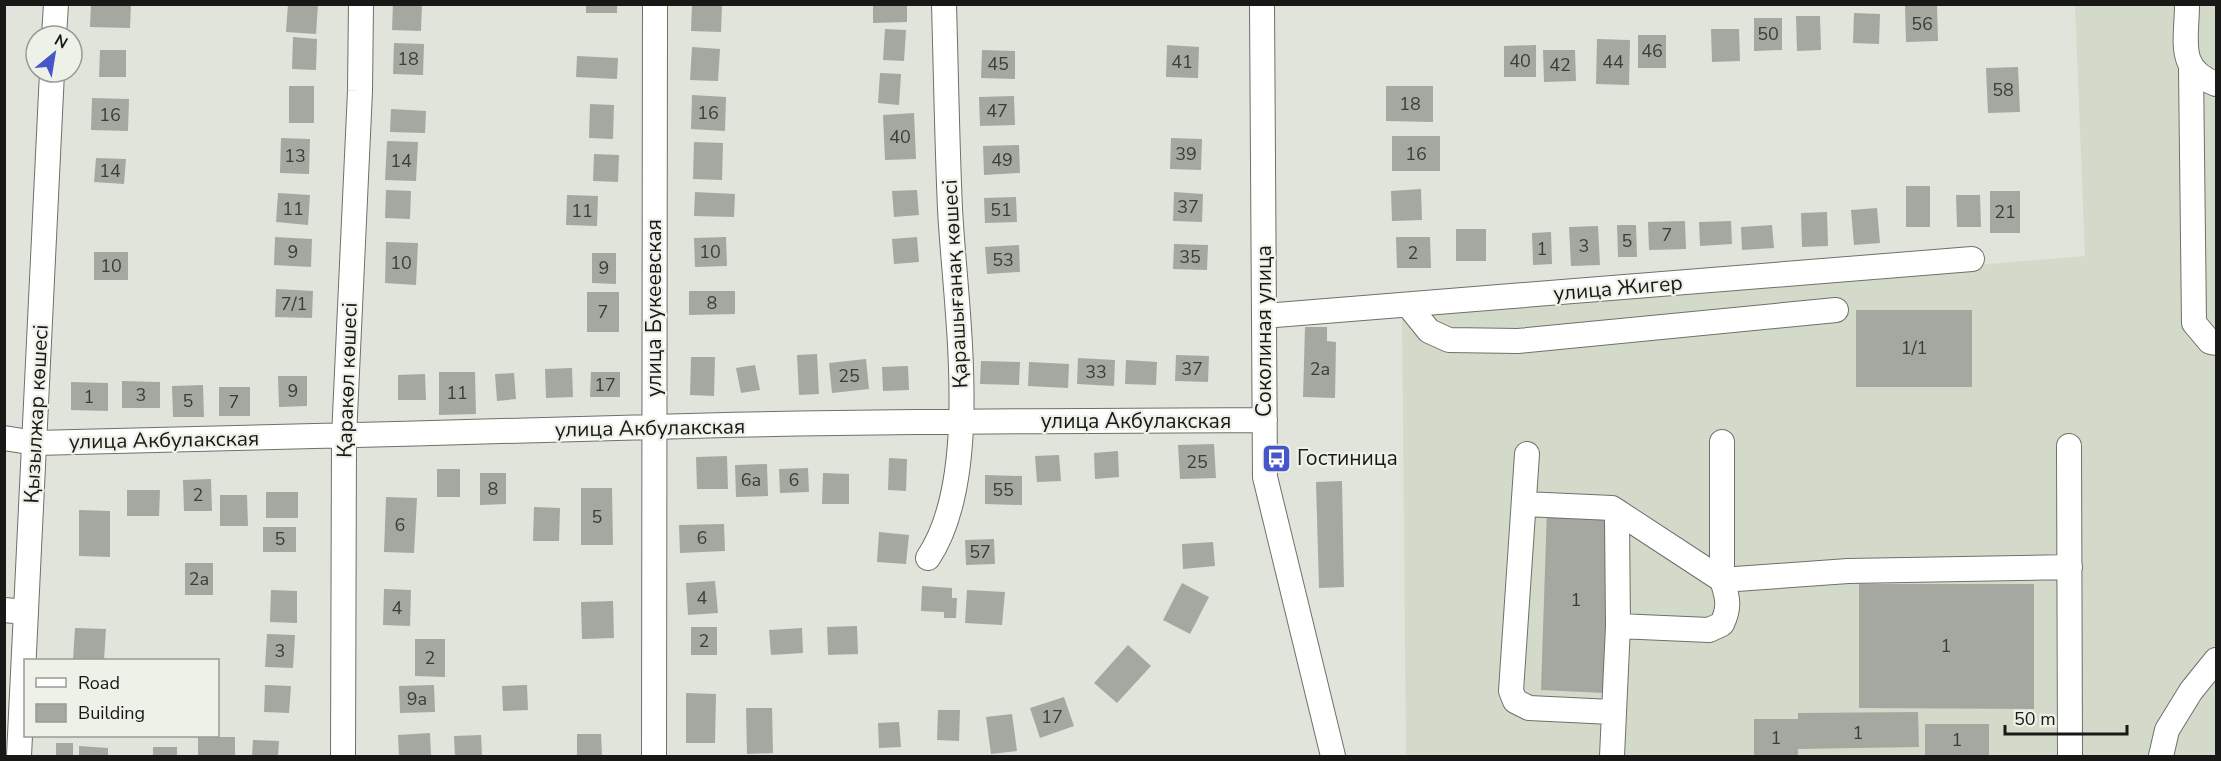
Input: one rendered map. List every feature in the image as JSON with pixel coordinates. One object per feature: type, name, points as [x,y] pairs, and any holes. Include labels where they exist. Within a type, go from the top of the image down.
[{"type":"street","points":[[55,24],[56,4]]},
{"type":"street","name":"Қаракөл көшесі","points":[[343,756],[344,437],[360,103],[361,4]]},
{"type":"street","name":"улица Букеевская","points":[[654,756],[655,4]]},
{"type":"street","name":"Қарашығанақ көшесі","points":[[928,558],[937,544],[956,479],[962,421],[950,207],[945,4]]},
{"type":"street","name":"Соколиная улица","points":[[1262,4],[1265,477],[1333,756]]},
{"type":"street","points":[[2187,4],[2187,58],[2191,69],[2194,323],[2210,342],[2217,343]]},
{"type":"street","points":[[2191,69],[2201,78],[2217,84]]},
{"type":"street","name":"Қызылжар көшесі","points":[[19,756],[15,611],[35,442],[51,84]]},
{"type":"street","name":"улица Жигер","points":[[1264,316],[1972,259]]},
{"type":"street","points":[[1408,305],[1429,331],[1449,340],[1518,341],[1836,309]]},
{"type":"street","name":"улица Акбулакская","points":[[4,438],[35,442],[344,437],[653,427],[962,421],[1265,420]]},
{"type":"street","points":[[1618,626],[1709,630],[1722,624],[1728,611],[1728,600],[1722,580],[1722,442]]},
{"type":"street","points":[[2069,446],[2070,756]]},
{"type":"street","points":[[1527,454],[1511,691],[1515,701],[1529,708],[1612,712]]},
{"type":"street","points":[[1524,504],[1612,508],[1722,580],[1848,571],[2070,567]]},
{"type":"street","points":[[1612,756],[1612,712],[1618,626],[1617,520],[1624,516]]},
{"type":"street","points":[[2161,756],[2167,730],[2191,690],[2217,660]]},
{"type":"shaded area","points":[[2075,5],[2216,5],[2216,756],[1406,756],[1402,313],[2085,256]]},
{"type":"building","points":[[91,4],[131,4],[130,28],[90,27]]},
{"type":"building","points":[[288,4],[318,4],[316,34],[286,32]]},
{"type":"building","points":[[393,4],[422,4],[421,31],[392,30]]},
{"type":"building","points":[[586,4],[617,4],[617,13],[586,13]]},
{"type":"building","points":[[692,4],[722,4],[721,32],[691,31]]},
{"type":"building","points":[[873,4],[907,4],[907,22],[873,23]]},
{"type":"building","points":[[1905,6],[1937,6],[1938,41],[1906,42]]},
{"type":"building","points":[[1854,13],[1880,14],[1879,44],[1853,43]]},
{"type":"building","points":[[1796,16],[1820,16],[1821,50],[1797,51]]},
{"type":"building","points":[[1754,18],[1782,18],[1782,50],[1754,51]]},
{"type":"building","points":[[885,29],[906,30],[904,61],[883,60]]},
{"type":"building","points":[[1711,29],[1739,29],[1740,61],[1712,62]]},
{"type":"building","points":[[1638,35],[1666,35],[1666,68],[1638,68]]},
{"type":"building","points":[[293,37],[317,39],[316,70],[292,69]]},
{"type":"building","points":[[1597,39],[1630,40],[1629,85],[1596,84]]},
{"type":"building","points":[[394,43],[424,44],[423,75],[393,74]]},
{"type":"building","points":[[1167,45],[1199,47],[1198,78],[1166,77]]},
{"type":"building","points":[[1536,45],[1536,77],[1504,77],[1504,46]]},
{"type":"building","points":[[692,47],[720,49],[718,81],[690,80]]},
{"type":"building","points":[[100,50],[126,50],[126,77],[99,77]]},
{"type":"building","points":[[982,50],[1015,51],[1015,79],[981,78]]},
{"type":"building","points":[[1543,50],[1575,50],[1576,81],[1544,82]]},
{"type":"building","points":[[577,56],[618,58],[617,79],[576,77]]},
{"type":"building","points":[[2018,67],[2020,112],[1988,113],[1986,68]]},
{"type":"building","points":[[880,73],[901,74],[899,105],[878,103]]},
{"type":"building","points":[[289,86],[314,86],[314,123],[289,123]]},
{"type":"building","points":[[1386,86],[1433,86],[1433,122],[1386,121]]},
{"type":"building","points":[[692,95],[726,97],[725,131],[691,129]]},
{"type":"building","points":[[1014,96],[1015,125],[980,126],[979,97]]},
{"type":"building","points":[[92,98],[129,99],[128,131],[91,130]]},
{"type":"building","points":[[590,104],[614,105],[613,139],[589,138]]},
{"type":"building","points":[[391,109],[426,111],[425,133],[390,132]]},
{"type":"building","points":[[914,113],[916,159],[885,160],[883,115]]},
{"type":"building","points":[[1392,136],[1440,136],[1440,171],[1392,171]]},
{"type":"building","points":[[281,138],[310,139],[309,174],[280,173]]},
{"type":"building","points":[[1171,138],[1202,139],[1201,170],[1170,169]]},
{"type":"building","points":[[387,141],[418,142],[416,181],[385,180]]},
{"type":"building","points":[[694,142],[723,143],[722,180],[693,179]]},
{"type":"building","points":[[1019,145],[1020,173],[984,175],[983,146]]},
{"type":"building","points":[[594,154],[619,155],[618,182],[593,181]]},
{"type":"building","points":[[96,158],[126,159],[124,184],[94,182]]},
{"type":"building","points":[[1906,186],[1930,186],[1930,227],[1906,227]]},
{"type":"building","points":[[1421,189],[1422,220],[1392,221],[1391,191]]},
{"type":"building","points":[[386,190],[411,191],[410,219],[385,218]]},
{"type":"building","points":[[917,190],[919,215],[894,217],[892,191]]},
{"type":"building","points":[[1990,191],[2020,191],[2020,233],[1990,233]]},
{"type":"building","points":[[695,192],[735,194],[734,217],[694,216]]},
{"type":"building","points":[[1174,192],[1203,194],[1202,222],[1173,221]]},
{"type":"building","points":[[278,193],[310,195],[308,225],[276,222]]},
{"type":"building","points":[[567,195],[598,196],[597,226],[566,225]]},
{"type":"building","points":[[1956,195],[1980,195],[1981,227],[1957,227]]},
{"type":"building","points":[[1016,197],[1017,222],[985,223],[984,198]]},
{"type":"building","points":[[1877,208],[1880,243],[1854,245],[1851,210]]},
{"type":"building","points":[[1827,212],[1828,246],[1802,247],[1801,213]]},
{"type":"building","points":[[1685,221],[1686,249],[1649,250],[1648,222]]},
{"type":"building","points":[[1731,221],[1732,244],[1700,246],[1699,222]]},
{"type":"building","points":[[1617,225],[1636,225],[1637,257],[1618,257]]},
{"type":"building","points":[[1772,225],[1774,248],[1742,250],[1741,227]]},
{"type":"building","points":[[1598,226],[1600,265],[1571,266],[1569,227]]},
{"type":"building","points":[[1456,229],[1486,229],[1486,261],[1456,261]]},
{"type":"building","points":[[1551,232],[1552,264],[1533,265],[1532,233]]},
{"type":"building","points":[[275,237],[312,239],[311,267],[274,265]]},
{"type":"building","points":[[726,237],[727,266],[695,267],[694,238]]},
{"type":"building","points":[[917,237],[919,262],[894,264],[892,239]]},
{"type":"building","points":[[1396,237],[1430,237],[1431,268],[1397,268]]},
{"type":"building","points":[[386,242],[418,243],[416,285],[385,283]]},
{"type":"building","points":[[1174,244],[1208,245],[1207,270],[1173,269]]},
{"type":"building","points":[[1019,245],[1020,272],[987,274],[985,247]]},
{"type":"building","points":[[94,252],[128,252],[128,280],[94,280]]},
{"type":"building","points":[[592,253],[616,253],[616,284],[592,283]]},
{"type":"building","points":[[276,289],[313,291],[312,318],[275,317]]},
{"type":"building","points":[[689,291],[735,291],[735,314],[689,315]]},
{"type":"building","points":[[587,292],[619,292],[619,332],[587,332]]},
{"type":"building","points":[[1856,310],[1972,310],[1972,387],[1856,387]]},
{"type":"building","points":[[1305,327],[1327,327],[1327,341],[1336,342],[1335,398],[1303,397]]},
{"type":"building","points":[[817,354],[819,394],[799,395],[797,355]]},
{"type":"building","points":[[1176,355],[1209,356],[1208,382],[1175,381]]},
{"type":"building","points":[[691,357],[715,357],[714,396],[690,395]]},
{"type":"building","points":[[1078,358],[1115,360],[1114,386],[1077,384]]},
{"type":"building","points":[[866,359],[869,389],[832,393],[829,363]]},
{"type":"building","points":[[1126,360],[1157,362],[1156,385],[1125,384]]},
{"type":"building","points":[[981,361],[1020,362],[1019,385],[980,384]]},
{"type":"building","points":[[1029,362],[1069,364],[1068,388],[1028,386]]},
{"type":"building","points":[[755,365],[760,390],[741,393],[736,368]]},
{"type":"building","points":[[908,366],[909,390],[883,391],[882,367]]},
{"type":"building","points":[[572,368],[573,397],[546,398],[545,369]]},
{"type":"building","points":[[439,372],[475,372],[476,414],[439,415]]},
{"type":"building","points":[[591,372],[620,372],[620,397],[590,397]]},
{"type":"building","points":[[514,373],[516,399],[497,401],[495,374]]},
{"type":"building","points":[[425,374],[426,400],[398,400],[398,375]]},
{"type":"building","points":[[278,376],[307,376],[307,406],[279,407]]},
{"type":"building","points":[[122,381],[160,382],[160,408],[122,408]]},
{"type":"building","points":[[71,382],[108,383],[108,411],[71,410]]},
{"type":"building","points":[[203,385],[204,417],[173,417],[172,386]]},
{"type":"building","points":[[219,387],[250,387],[250,416],[219,416]]},
{"type":"building","points":[[1214,444],[1216,478],[1180,479],[1178,445]]},
{"type":"building","points":[[1118,451],[1119,477],[1095,479],[1094,453]]},
{"type":"building","points":[[1059,455],[1061,481],[1037,482],[1035,456]]},
{"type":"building","points":[[727,456],[728,489],[697,489],[696,457]]},
{"type":"building","points":[[889,458],[907,459],[906,491],[888,490]]},
{"type":"building","points":[[767,464],[768,496],[736,497],[735,465]]},
{"type":"building","points":[[808,468],[809,492],[780,493],[779,469]]},
{"type":"building","points":[[437,469],[460,469],[460,497],[437,497]]},
{"type":"building","points":[[480,473],[506,473],[506,504],[480,505]]},
{"type":"building","points":[[823,473],[849,474],[849,504],[822,504]]},
{"type":"building","points":[[985,475],[1022,476],[1022,505],[985,504]]},
{"type":"building","points":[[211,479],[212,511],[184,511],[183,480]]},
{"type":"building","points":[[1342,481],[1344,587],[1319,588],[1316,482]]},
{"type":"building","points":[[581,488],[612,488],[613,545],[581,545]]},
{"type":"building","points":[[127,490],[160,490],[159,516],[127,516]]},
{"type":"building","points":[[266,492],[298,492],[298,518],[266,518]]},
{"type":"building","points":[[220,495],[247,495],[248,526],[220,526]]},
{"type":"building","points":[[386,497],[417,498],[414,553],[384,552]]},
{"type":"building","points":[[534,507],[560,508],[559,541],[533,541]]},
{"type":"building","points":[[1547,508],[1610,511],[1604,693],[1541,690]]},
{"type":"building","points":[[79,510],[110,511],[110,557],[79,556]]},
{"type":"building","points":[[724,524],[725,551],[680,553],[679,525]]},
{"type":"building","points":[[263,527],[296,527],[296,552],[263,552]]},
{"type":"building","points":[[879,532],[909,535],[906,564],[877,562]]},
{"type":"building","points":[[994,539],[995,564],[966,565],[965,540]]},
{"type":"building","points":[[1213,542],[1215,566],[1183,569],[1182,544]]},
{"type":"building","points":[[185,563],[213,563],[213,595],[185,595]]},
{"type":"building","points":[[715,581],[718,613],[688,615],[686,583]]},
{"type":"building","points":[[1182,583],[1209,597],[1190,634],[1163,620]]},
{"type":"building","points":[[1859,584],[2034,584],[2034,709],[1859,708]]},
{"type":"building","points":[[922,586],[952,588],[952,598],[957,598],[956,618],[944,618],[944,612],[921,611]]},
{"type":"building","points":[[384,589],[411,590],[410,626],[383,625]]},
{"type":"building","points":[[271,590],[297,591],[297,623],[270,622]]},
{"type":"building","points":[[967,590],[1005,592],[1002,625],[965,623]]},
{"type":"building","points":[[613,601],[614,638],[582,639],[581,602]]},
{"type":"building","points":[[857,626],[858,654],[828,655],[827,627]]},
{"type":"building","points":[[691,627],[717,627],[717,655],[691,655]]},
{"type":"building","points":[[75,628],[106,629],[104,659],[73,659]]},
{"type":"building","points":[[802,628],[803,653],[771,655],[769,630]]},
{"type":"building","points":[[267,634],[295,635],[293,668],[265,667]]},
{"type":"building","points":[[415,639],[445,639],[445,677],[415,676]]},
{"type":"building","points":[[1128,645],[1151,666],[1117,703],[1094,683]]},
{"type":"building","points":[[265,685],[291,686],[289,713],[264,712]]},
{"type":"building","points":[[434,685],[435,712],[400,713],[399,686]]},
{"type":"building","points":[[527,685],[528,710],[503,711],[502,686]]},
{"type":"building","points":[[686,693],[716,694],[715,743],[686,743]]},
{"type":"building","points":[[1064,697],[1074,726],[1040,738],[1030,708]]},
{"type":"building","points":[[746,708],[772,708],[773,753],[747,754]]},
{"type":"building","points":[[938,710],[960,710],[959,741],[937,740]]},
{"type":"building","points":[[1918,712],[1919,747],[1798,749],[1798,756],[1754,756],[1754,719],[1798,719],[1798,713]]},
{"type":"building","points":[[1012,714],[1017,751],[991,754],[986,717]]},
{"type":"building","points":[[899,722],[901,747],[879,748],[878,723]]},
{"type":"building","points":[[1925,724],[1989,724],[1989,756],[1925,756]]},
{"type":"building","points":[[430,733],[431,756],[399,756],[398,735]]},
{"type":"building","points":[[577,734],[601,734],[602,756],[577,756]]},
{"type":"building","points":[[481,735],[482,756],[455,756],[454,736]]},
{"type":"building","points":[[198,737],[235,737],[235,756],[198,756]]},
{"type":"building","points":[[253,740],[279,741],[278,756],[252,756]]},
{"type":"building","points":[[56,743],[73,743],[73,756],[56,756]]},
{"type":"building","points":[[79,746],[108,748],[108,756],[79,756]]},
{"type":"building","points":[[153,747],[177,747],[177,756],[153,756]]},
{"type":"place","name":"Гостиница","points":[[1276,458]]}]
